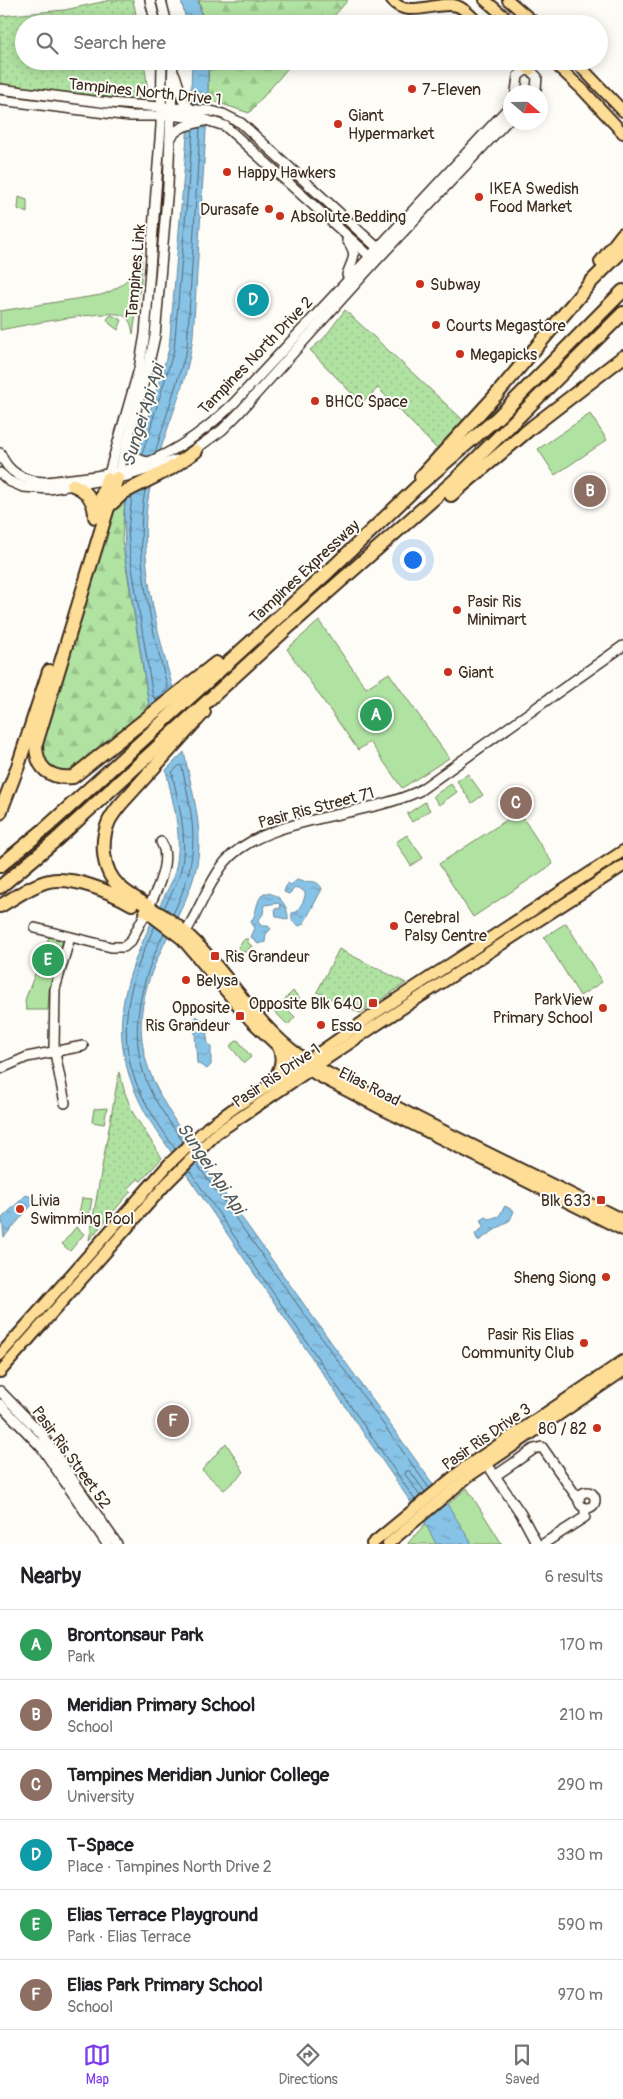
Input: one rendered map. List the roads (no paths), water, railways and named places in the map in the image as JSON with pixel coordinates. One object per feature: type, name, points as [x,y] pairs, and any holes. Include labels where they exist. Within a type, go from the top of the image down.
[{"type":"highway","points":[[591,282],[602,262],[623,234]]},
{"type":"highway","points":[[417,487],[423,474],[497,394],[591,282],[623,250]]},
{"type":"highway","name":"Tampines Expressway","points":[[0,866],[47,827],[304,594],[417,487],[497,418],[623,290]]},
{"type":"highway","name":"Tampines Expressway","points":[[0,887],[56,840],[225,684],[455,480],[623,313]]},
{"type":"highway","points":[[338,583],[424,518],[532,427],[620,359]]},
{"type":"highway","points":[[108,507],[123,493],[160,470],[184,460],[196,451]]},
{"type":"highway","points":[[118,474],[36,744],[36,754],[43,770],[59,778],[73,777],[304,594]]},
{"type":"highway","points":[[0,813],[32,725],[95,520],[118,474]]},
{"type":"highway","points":[[73,485],[86,493],[95,508],[95,520]]},
{"type":"highway","points":[[151,911],[117,885],[109,875],[103,845],[105,831],[120,804],[195,723],[225,684]]},
{"type":"highway","points":[[0,906],[51,880],[67,881],[106,892],[151,911]]},
{"type":"main road","points":[[392,0],[394,3],[407,9],[456,6],[470,15]]},
{"type":"main road","points":[[485,0],[502,15]]},
{"type":"main road","points":[[508,0],[526,15]]},
{"type":"main road","points":[[562,70],[623,133]]},
{"type":"main road","points":[[584,70],[623,111]]},
{"type":"main road","name":"Pasir Ris Drive 1","points":[[0,1372],[175,1174],[200,1149],[308,1066],[623,851]]},
{"type":"main road","name":"Pasir Ris Drive 1","points":[[0,1355],[193,1139],[272,1083],[308,1066],[360,1036],[623,866]]},
{"type":"main road","name":"Elias Road","points":[[151,911],[181,933],[260,1020],[308,1066],[336,1076],[623,1220]]},
{"type":"main road","name":"Elias Road","points":[[181,933],[251,1021],[277,1046],[308,1066],[623,1230]]},
{"type":"main road","points":[[336,1076],[334,1067],[336,1061],[360,1036]]},
{"type":"main road","points":[[272,1083],[282,1056],[277,1046]]},
{"type":"main road","name":"Pasir Ris Drive 3","points":[[372,1544],[390,1538],[466,1472],[623,1361]]},
{"type":"main road","name":"Pasir Ris Drive 3","points":[[466,1472],[487,1464],[623,1371]]},
{"type":"street","points":[[150,0],[154,15]]},
{"type":"street","points":[[161,0],[165,15]]},
{"type":"street","name":"Tampines Link","points":[[118,474],[148,367],[154,336],[165,225],[170,140],[163,70]]},
{"type":"street","points":[[517,85],[518,76],[524,71],[530,70],[536,77],[536,85]]},
{"type":"street","points":[[173,72],[184,103],[191,109]]},
{"type":"street","name":"Tampines Link","points":[[118,474],[141,356],[166,111],[173,72]]},
{"type":"street","name":"Tampines North Drive 1","points":[[0,89],[166,111],[210,120],[225,126],[242,139],[373,258]]},
{"type":"street","name":"Tampines North Drive 1","points":[[1,101],[130,116],[191,109],[223,114],[241,123],[380,251]]},
{"type":"street","name":"Tampines North Drive 2","points":[[380,251],[388,236],[444,179],[503,114]]},
{"type":"street","points":[[170,140],[174,132],[182,126],[210,120]]},
{"type":"street","name":"Tampines North Drive 2","points":[[196,451],[238,414],[373,258],[503,125]]},
{"type":"street","points":[[242,139],[253,134]]},
{"type":"street","points":[[340,230],[352,246],[355,256],[346,280]]},
{"type":"street","points":[[361,232],[376,236],[388,236]]},
{"type":"street","name":"Tampines North Drive 2","points":[[0,473],[9,481],[23,487],[49,489],[118,474],[164,455],[196,436],[219,418],[346,280],[373,258]]},
{"type":"street","points":[[141,356],[148,351],[154,336]]},
{"type":"street","points":[[128,443],[134,457],[142,462],[149,462]]},
{"type":"street","name":"Tampines North Drive 2","points":[[0,453],[3,461],[11,470],[33,482],[160,470]]},
{"type":"street","name":"Pasir Ris Street 71","points":[[181,933],[225,863],[251,841],[288,827],[402,799],[419,791],[623,646]]},
{"type":"street","points":[[35,928],[111,947],[124,947],[131,941],[151,911],[165,862],[165,848],[161,842]]},
{"type":"street","points":[[65,1103],[55,1051],[55,989],[70,937]]},
{"type":"street","points":[[0,1069],[27,1057],[83,1046]]},
{"type":"street","name":"Pasir Ris Street 52","points":[[0,1391],[41,1433],[114,1544]]},
{"type":"street","name":"Pasir Ris Street 52","points":[[0,1404],[42,1448],[114,1544]]},
{"type":"street","points":[[495,1476],[538,1446],[542,1447],[582,1504],[585,1517],[543,1544]]},
{"type":"street","points":[[487,1464],[521,1514],[537,1544]]},
{"type":"water","points":[[181,0],[198,0],[201,15],[185,15]]},
{"type":"water","points":[[192,70],[208,70],[208,99],[193,336],[185,376],[154,473],[146,518],[147,568],[155,619],[174,692],[150,711],[125,556],[124,516],[125,504],[140,443],[169,349]]},
{"type":"water","points":[[184,752],[196,808],[199,850],[190,888],[147,986],[142,1014],[142,1039],[147,1064],[156,1087],[169,1111],[201,1161],[448,1505],[472,1544],[436,1544],[425,1523],[150,1121],[133,1087],[124,1056],[122,1026],[124,998],[132,969],[143,941],[173,879],[178,851],[178,837],[175,811],[166,770]]},
{"type":"water","points":[[297,880],[317,883],[322,889],[304,923],[300,926],[293,921],[292,913],[297,912],[304,900],[305,892],[295,888],[289,894],[284,892],[287,883],[291,885]]},
{"type":"water","points":[[264,893],[274,895],[282,901],[287,910],[288,920],[276,916],[275,909],[281,908],[279,903],[264,905],[263,914],[258,921],[261,926],[268,926],[271,929],[266,934],[265,942],[258,944],[251,937],[255,928],[251,922],[259,899]]},
{"type":"water","points":[[196,1016],[205,1022],[208,1044],[211,1046],[211,1065],[207,1069],[197,1063],[194,1018]]},
{"type":"water","name":"Livia Swimming Pool","points":[[26,1195],[37,1199],[4,1237],[2,1218]]},
{"type":"water","points":[[505,1206],[514,1211],[510,1220],[478,1241],[475,1234],[484,1227],[480,1221],[486,1217],[489,1219],[499,1216]]},
{"type":"place","name":"7-Eleven","points":[[412,89]]},
{"type":"place","name":"Giant Hypermarket","points":[[338,124]]},
{"type":"place","name":"Happy Hawkers","points":[[227,172]]},
{"type":"place","name":"IKEA Swedish Food Market","points":[[479,197]]},
{"type":"place","name":"Durasafe","points":[[269,209]]},
{"type":"place","name":"Absolute Bedding","points":[[280,216]]},
{"type":"place","name":"Subway","points":[[420,284]]},
{"type":"place","name":"T-Space","points":[[253,300]]},
{"type":"place","name":"Courts Megastore","points":[[436,325]]},
{"type":"place","name":"Megapicks","points":[[460,354]]},
{"type":"place","name":"BHCC Space","points":[[315,401]]},
{"type":"place","name":"Meridian Primary School","points":[[590,491]]},
{"type":"place","name":"Pasir Ris Minimart","points":[[457,610]]},
{"type":"place","name":"Giant","points":[[448,672]]},
{"type":"place","name":"Brontonsaur Park","points":[[376,715]]},
{"type":"place","name":"Tampines Meridian Junior College","points":[[516,803]]},
{"type":"place","name":"Cerebral Palsy Centre","points":[[394,926]]},
{"type":"place","name":"Ris Grandeur","points":[[215,956]]},
{"type":"place","name":"Elias Terrace Playground","points":[[48,960]]},
{"type":"place","name":"Belysa","points":[[186,980]]},
{"type":"place","name":"Opposite Blk 640","points":[[373,1003]]},
{"type":"place","name":"ParkView Primary School","points":[[603,1008]]},
{"type":"place","name":"Opposite Ris Grandeur","points":[[240,1016]]},
{"type":"place","name":"Esso","points":[[321,1025]]},
{"type":"place","name":"Blk 633","points":[[601,1200]]},
{"type":"place","name":"Livia Swimming Pool","points":[[20,1209]]},
{"type":"place","name":"Sheng Siong","points":[[606,1277]]},
{"type":"place","name":"Pasir Ris Elias Community Club","points":[[584,1343]]},
{"type":"place","name":"Elias Park Primary School","points":[[173,1421]]},
{"type":"place","name":"80 / 82","points":[[597,1428]]},
{"type":"water label","name":"Sungei Api Api","points":[[143,415]]},
{"type":"water label","name":"Sungei Api Api","points":[[211,1168]]}]
